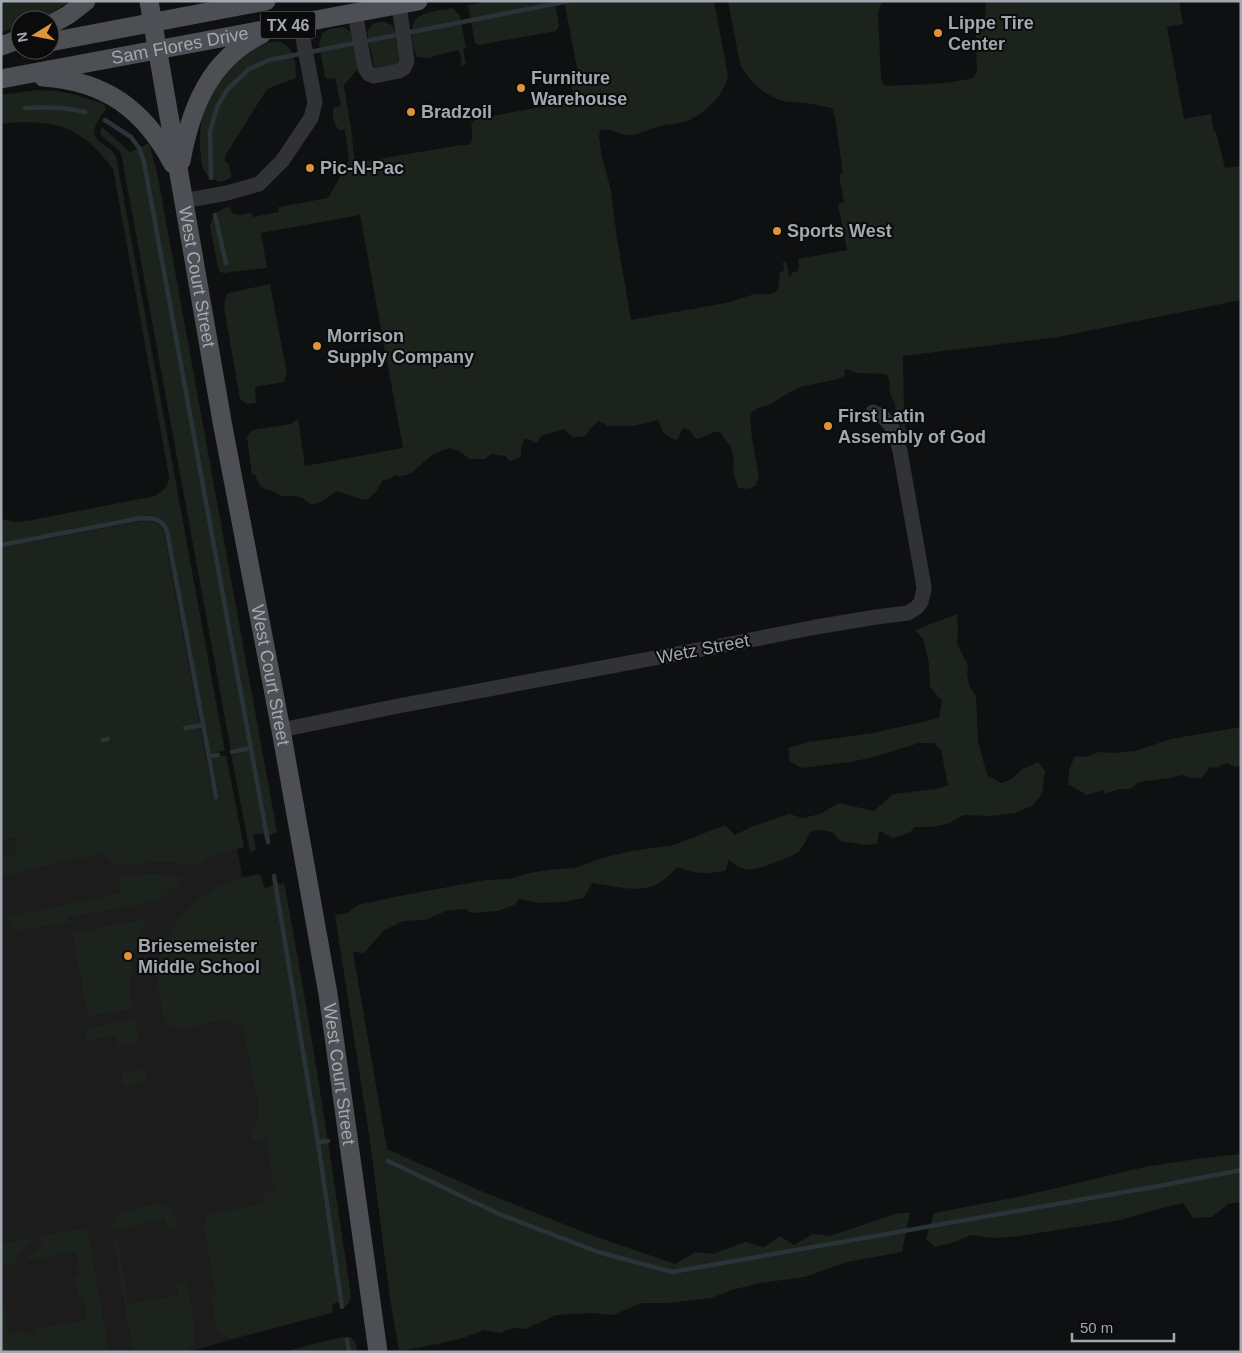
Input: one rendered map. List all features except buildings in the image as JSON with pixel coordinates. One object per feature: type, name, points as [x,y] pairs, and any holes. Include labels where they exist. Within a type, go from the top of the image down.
[{"type":"main road","points":[[60,19],[86,1]]},
{"type":"main road","name":"West Court Street","points":[[149,1],[223,427],[281,730],[328,994],[378,1352]]},
{"type":"main road","name":"Sam Flores Drive","points":[[60,40],[266,1]]},
{"type":"main road","name":"Sam Flores Drive","points":[[10,77],[418,1]]},
{"type":"main road","points":[[178,174],[183,149],[196,107],[210,77],[221,63],[240,47],[261,34],[291,24]]},
{"type":"main road","points":[[10,77],[59,78],[91,87],[116,99],[139,116],[150,128],[165,149],[178,174]]},
{"type":"street","points":[[355,12],[365,68],[369,74],[374,76],[399,71],[404,68],[407,61],[399,5]]},
{"type":"street","points":[[183,201],[227,194],[259,184],[282,161],[312,118],[315,102],[291,24]]},
{"type":"street","name":"Wetz Street","points":[[281,730],[816,627],[908,613],[921,602],[924,589],[923,581],[896,435],[883,415],[873,412]]},
{"type":"shaded area","points":[[1,1],[70,1],[56,10],[10,10],[10,30],[1,32]]},
{"type":"shaded area","points":[[490,1],[555,1],[559,26],[556,31],[479,45],[475,43],[468,5]]},
{"type":"shaded area","points":[[564,1],[714,1],[728,76],[725,86],[717,98],[707,109],[681,123],[664,125],[630,135],[611,130],[600,131],[602,157],[611,191],[631,320],[731,302],[752,295],[771,294],[778,290],[780,272],[784,271],[783,262],[786,261],[789,276],[798,271],[798,259],[847,250],[838,204],[844,202],[839,175],[843,173],[832,108],[780,100],[762,90],[752,81],[740,64],[728,1],[882,1],[878,13],[881,80],[887,86],[941,83],[973,78],[977,71],[975,19],[985,18],[986,1],[1179,1],[1183,24],[1167,27],[1184,119],[1211,114],[1214,132],[1216,132],[1225,168],[1241,166],[1241,300],[1058,337],[903,356],[904,416],[907,443],[904,443],[900,420],[896,416],[895,404],[889,391],[890,382],[887,375],[861,373],[848,369],[845,370],[844,376],[838,379],[800,387],[771,404],[752,412],[750,417],[752,438],[759,478],[755,486],[748,489],[738,488],[733,471],[734,461],[731,447],[720,432],[714,432],[698,439],[693,436],[690,430],[683,428],[677,440],[665,433],[661,428],[659,420],[633,426],[608,426],[599,421],[585,436],[573,437],[564,429],[541,436],[535,443],[524,439],[521,457],[510,461],[505,456],[491,454],[485,459],[469,459],[461,452],[449,448],[429,457],[409,474],[395,475],[390,479],[383,480],[375,493],[366,500],[336,491],[316,504],[310,504],[296,496],[281,496],[260,486],[255,475],[252,475],[247,438],[253,430],[291,424],[298,419],[305,466],[403,448],[360,215],[261,233],[267,268],[223,273],[219,271],[218,267],[210,226],[214,215],[217,216],[216,213],[229,207],[233,214],[252,213],[253,217],[279,212],[278,207],[328,198],[349,161],[345,130],[339,130],[334,119],[334,107],[341,106],[335,78],[328,79],[325,77],[319,44],[322,34],[329,29],[343,27],[354,36],[359,65],[344,87],[355,163],[468,145],[472,140],[472,122],[476,119],[574,101],[570,75],[578,73]]},
{"type":"shaded area","points":[[453,8],[460,16],[466,48],[463,49],[466,64],[462,66],[458,50],[428,58],[417,57],[412,35],[413,24],[416,19],[428,13]]},
{"type":"shaded area","points":[[379,22],[390,24],[394,28],[399,57],[397,67],[376,69],[374,66],[367,32],[373,24]]},
{"type":"shaded area","points":[[277,41],[287,46],[293,55],[296,78],[267,89],[225,156],[225,162],[229,164],[231,178],[221,182],[212,179],[211,175],[209,177],[203,169],[200,149],[202,119],[209,97],[217,81],[221,81],[223,78],[222,74],[240,57],[254,48]]},
{"type":"shaded area","points":[[36,90],[73,94],[104,104],[106,109],[94,131],[98,140],[116,156],[225,751],[210,753],[170,535],[163,520],[151,515],[139,516],[1,543],[1,519],[15,522],[32,520],[155,496],[165,488],[169,476],[113,169],[89,143],[65,128],[36,122],[1,124],[1,95]]},
{"type":"shaded area","points":[[102,127],[130,152],[149,143],[157,172],[277,832],[270,836],[268,834],[253,834],[256,850],[250,852],[231,754],[235,755],[236,751],[234,748],[231,751],[122,158],[118,149],[104,139],[100,131]]},
{"type":"shaded area","points":[[270,284],[287,374],[284,382],[255,387],[256,403],[247,404],[240,399],[224,307],[226,295]]},
{"type":"shaded area","name":"Briesemeister Middle School","points":[[171,506],[243,879],[293,1185],[311,1318],[187,1352],[1,1352],[1,538]]},
{"type":"shaded area","points":[[146,521],[157,524],[163,532],[213,798],[219,798],[213,758],[226,755],[244,847],[210,857],[199,865],[169,862],[117,864],[104,853],[5,875],[1,873],[1,856],[16,854],[14,844],[17,843],[16,838],[1,840],[1,548]]},
{"type":"shaded area","points":[[957,614],[957,644],[968,665],[967,675],[970,688],[976,696],[978,741],[987,775],[1001,783],[1010,780],[1021,770],[1038,762],[1045,771],[1042,794],[1032,806],[1015,813],[990,816],[964,815],[947,824],[915,827],[909,833],[893,838],[879,831],[877,844],[866,845],[840,841],[832,832],[821,830],[810,832],[798,852],[757,869],[740,868],[729,859],[725,871],[701,873],[678,867],[659,883],[643,888],[635,889],[592,883],[584,898],[563,902],[539,903],[519,899],[514,905],[498,911],[473,913],[465,909],[446,911],[425,920],[403,921],[383,931],[364,953],[353,952],[387,1149],[481,1191],[591,1235],[675,1264],[696,1252],[713,1254],[745,1242],[764,1247],[780,1236],[794,1245],[813,1234],[830,1236],[898,1213],[910,1213],[902,1252],[847,1262],[805,1277],[760,1283],[732,1290],[711,1298],[667,1303],[642,1303],[613,1315],[591,1313],[556,1315],[525,1329],[512,1328],[500,1333],[484,1330],[460,1339],[399,1351],[390,1298],[370,1141],[335,915],[348,913],[358,905],[394,897],[486,880],[509,879],[530,873],[575,868],[602,858],[632,851],[674,845],[725,825],[735,835],[751,827],[789,814],[803,818],[820,814],[839,803],[874,811],[893,794],[937,789],[948,785],[941,750],[934,743],[919,743],[874,757],[850,762],[801,768],[790,761],[788,748],[808,742],[873,733],[939,718],[942,701],[930,687],[929,664],[923,639],[915,630]]},
{"type":"shaded area","points":[[1241,727],[1241,766],[1235,767],[1227,763],[1216,768],[1210,767],[1202,778],[1190,778],[1182,775],[1139,782],[1130,789],[1119,789],[1104,794],[1103,790],[1087,795],[1068,784],[1069,770],[1075,756],[1086,757],[1098,752],[1135,751],[1171,739]]},
{"type":"shaded area","points":[[152,874],[184,877],[158,901],[68,917],[70,922],[17,930],[12,928],[7,917],[121,893],[119,876]]},
{"type":"shaded area","points":[[260,874],[265,889],[278,883],[281,885],[284,882],[320,1089],[351,1297],[345,1307],[338,1302],[333,1304],[332,1313],[229,1339],[220,1331],[215,1321],[212,1297],[216,1296],[204,1225],[207,1214],[264,1204],[264,1196],[268,1191],[274,1189],[266,1139],[253,1140],[251,1130],[256,1123],[259,1110],[244,1032],[238,1026],[224,1021],[181,1029],[170,1026],[162,1011],[157,975],[163,946],[179,920],[190,908],[214,888],[239,878]]},
{"type":"shaded area","points":[[147,920],[137,942],[132,963],[132,1009],[88,1016],[72,933]]},
{"type":"shaded area","points":[[134,1019],[139,1043],[117,1047],[115,1036],[87,1041],[85,1029]]},
{"type":"shaded area","points":[[145,1068],[148,1081],[123,1086],[121,1073]]},
{"type":"shaded area","points":[[1241,1154],[1241,1202],[1228,1204],[1212,1217],[1193,1218],[1183,1203],[1121,1220],[1012,1237],[992,1238],[971,1235],[955,1242],[935,1247],[926,1239],[934,1213],[1018,1197],[1149,1166]]},
{"type":"shaded area","points":[[156,1204],[166,1205],[173,1211],[176,1225],[175,1231],[167,1229],[165,1218],[114,1230],[113,1222],[119,1215]]},
{"type":"shaded area","points":[[87,1228],[109,1352],[1,1352],[1,1293],[9,1334],[26,1331],[27,1336],[35,1334],[34,1329],[87,1320],[84,1297],[79,1297],[75,1277],[80,1275],[76,1252],[24,1261],[42,1244],[40,1236]]},
{"type":"shaded area","points":[[113,1237],[117,1237],[128,1304],[178,1295],[176,1286],[179,1282],[184,1281],[187,1285],[195,1338],[190,1348],[182,1352],[133,1352]]},
{"type":"shaded area","points":[[33,1238],[15,1259],[16,1263],[1,1265],[1,1244]]},
{"type":"shaded area","points":[[342,1337],[351,1337],[355,1342],[358,1352],[282,1352]]},
{"type":"waterway","points":[[211,178],[210,132],[217,107],[227,90],[249,69],[269,60],[569,1]]},
{"type":"waterway","points":[[25,108],[55,108],[85,112]]},
{"type":"waterway","points":[[105,120],[131,137],[139,148],[144,162],[268,842]]},
{"type":"waterway","points":[[215,215],[226,263]]},
{"type":"waterway","points":[[1,545],[141,518],[153,519],[163,523],[167,531],[209,756],[218,755]]},
{"type":"waterway","points":[[185,728],[203,725]]},
{"type":"waterway","points":[[103,740],[108,739]]},
{"type":"waterway","points":[[232,752],[250,748]]},
{"type":"waterway","points":[[209,756],[216,797]]},
{"type":"waterway","points":[[274,876],[318,1142],[342,1307]]},
{"type":"waterway","points":[[318,1142],[328,1141]]},
{"type":"waterway","points":[[388,1161],[499,1214],[598,1252],[672,1272],[1241,1170]]},
{"type":"waterway","points":[[347,1340],[349,1352]]},
{"type":"place","name":"Lippe Tire Center","points":[[938,33]]},
{"type":"place","name":"Furniture Warehouse","points":[[521,88]]},
{"type":"place","name":"Bradzoil","points":[[411,112]]},
{"type":"place","name":"Pic-N-Pac","points":[[310,168]]},
{"type":"place","name":"Sports West","points":[[777,231]]},
{"type":"place","name":"Morrison Supply Company","points":[[317,346]]},
{"type":"place","name":"First Latin Assembly of God","points":[[828,426]]},
{"type":"place","name":"Briesemeister Middle School","points":[[128,956]]}]
